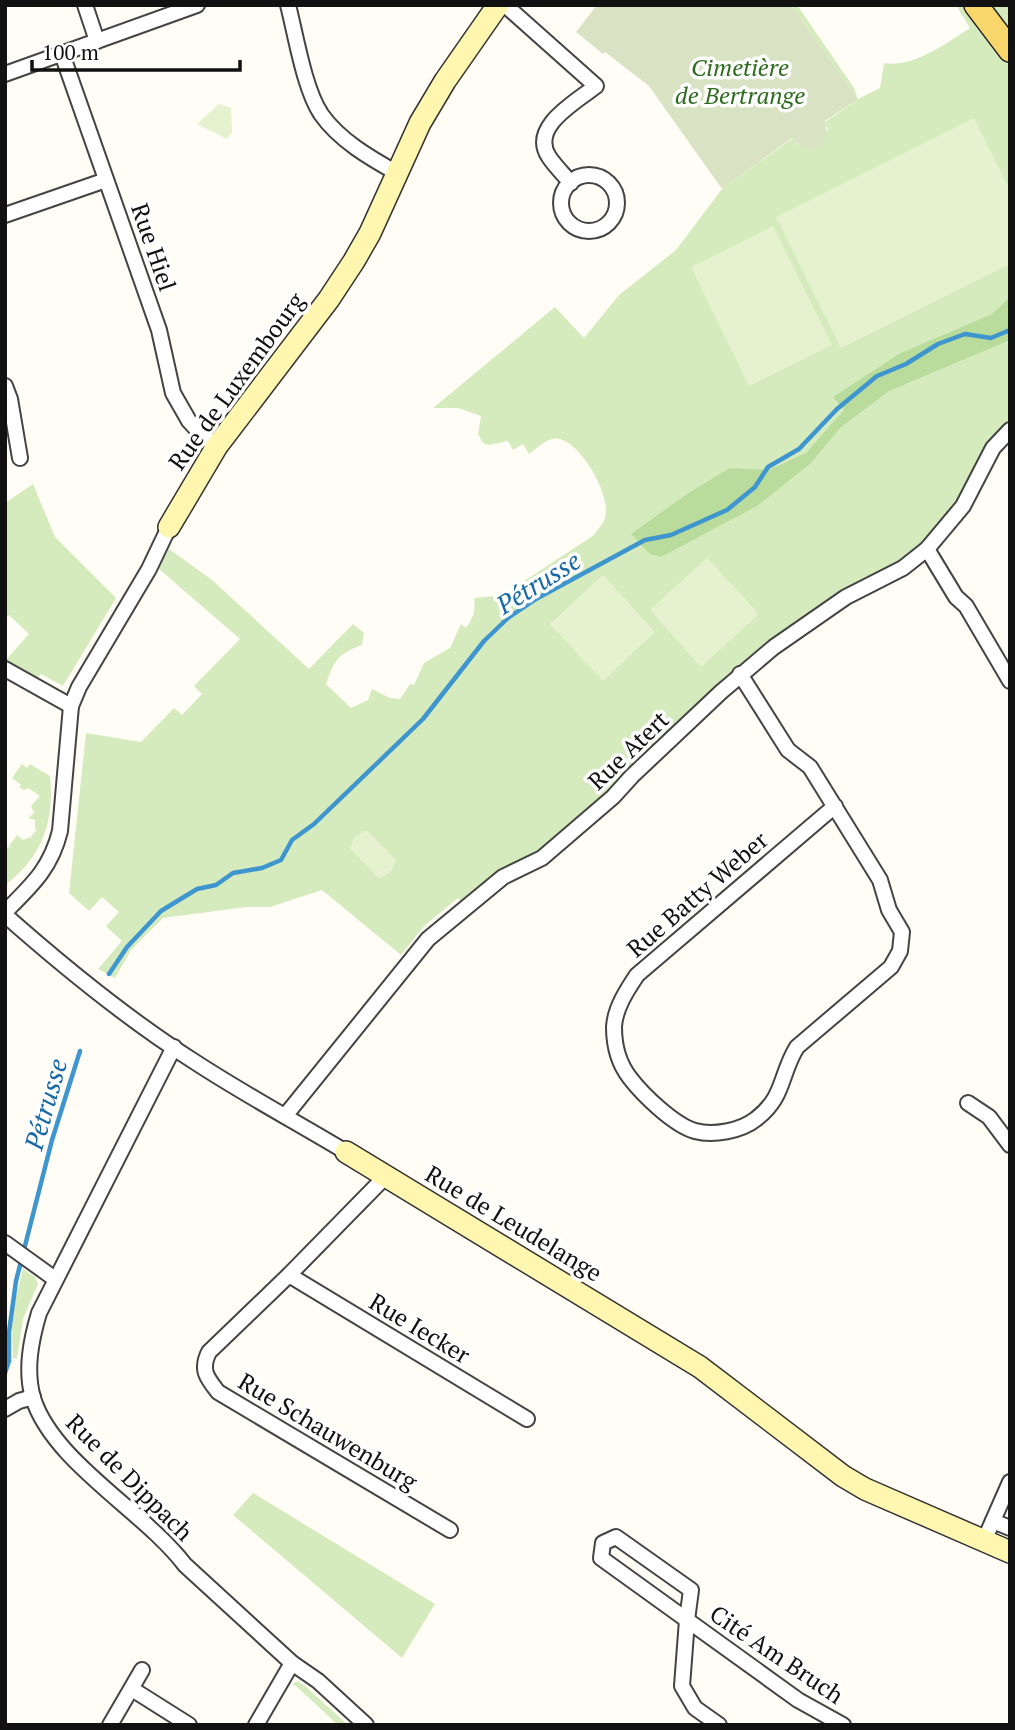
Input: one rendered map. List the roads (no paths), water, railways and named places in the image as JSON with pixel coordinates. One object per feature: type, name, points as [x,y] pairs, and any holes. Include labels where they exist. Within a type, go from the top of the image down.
[{"type":"main road","points":[[976,5],[1010,50]]},
{"type":"street","points":[[85,5],[97,41]]},
{"type":"street","points":[[5,74],[197,5]]},
{"type":"street","points":[[288,5],[312,96],[321,114],[352,145],[397,173]]},
{"type":"street","name":"Rue de Luxembourg","points":[[5,913],[36,880],[55,850],[60,831],[71,706],[79,687],[149,569],[169,527],[217,446],[329,299],[370,233],[420,122],[444,80],[498,5]]},
{"type":"street","points":[[505,5],[596,86],[556,119],[548,127],[544,137],[544,149],[549,159],[571,183]]},
{"type":"street","name":"Rue Hiel","points":[[62,54],[159,330],[173,393],[189,421],[217,446]]},
{"type":"street","points":[[5,215],[106,180]]},
{"type":"street","points":[[5,386],[10,399],[20,458]]},
{"type":"street","name":"Rue Atert","points":[[285,1116],[428,939],[503,877],[542,858],[613,797],[740,674],[846,597],[903,568],[927,549],[963,506],[993,448],[1010,430]]},
{"type":"street","points":[[927,549],[1010,681]]},
{"type":"street","points":[[5,669],[71,706]]},
{"type":"street","name":"Rue Batty Weber","points":[[740,674],[788,750],[810,766],[835,806],[880,880],[889,910],[902,932],[900,951],[891,967],[797,1046],[789,1059],[785,1080],[775,1101],[757,1119],[747,1125],[717,1133],[695,1131],[656,1105],[628,1076],[616,1050],[614,1025],[622,998],[637,975],[835,806]]},
{"type":"street","name":"Rue de Leudelange","points":[[5,913],[73,974],[194,1062],[700,1367],[843,1476],[865,1489],[1010,1552]]},
{"type":"street","name":"Rue de Dippach","points":[[174,1047],[39,1313],[32,1336],[29,1367],[33,1397],[43,1422],[60,1444],[170,1546],[184,1565],[292,1663],[318,1681],[366,1725]]},
{"type":"street","points":[[968,1103],[989,1117],[1010,1145]]},
{"type":"street","name":"Rue Schauwenburg","points":[[386,1176],[209,1352],[205,1360],[206,1377],[218,1392],[450,1530]]},
{"type":"street","points":[[8,1245],[55,1279]]},
{"type":"street","name":"Rue Iecker","points":[[289,1275],[527,1419]]},
{"type":"street","points":[[5,1409],[33,1397]]},
{"type":"street","points":[[984,1541],[1010,1482]]},
{"type":"street","points":[[993,1521],[1010,1528]]},
{"type":"street","name":"Cité Am Bruch","points":[[719,1725],[695,1708],[681,1686],[687,1620],[691,1590],[617,1536],[603,1543],[601,1558],[687,1620],[798,1700],[843,1725]]},
{"type":"street","points":[[257,1725],[292,1663]]},
{"type":"street","points":[[110,1725],[142,1670]]},
{"type":"street","points":[[132,1689],[189,1725]]},
{"type":"waterway","name":"Pétrusse","points":[[109,974],[127,947],[161,911],[197,889],[216,885],[233,873],[262,868],[281,860],[292,840],[314,824],[423,719],[484,641],[508,618],[536,599],[645,540],[671,535],[727,510],[755,487],[768,467],[799,449],[837,409],[877,376],[906,364],[938,344],[965,334],[991,338],[1010,330]]},
{"type":"waterway","name":"Pétrusse","points":[[5,1373],[9,1361],[9,1332],[16,1281],[52,1140],[80,1051]]},
{"type":"park label","name":"Cimetière de Bertrange","points":[[740,81]]}]
